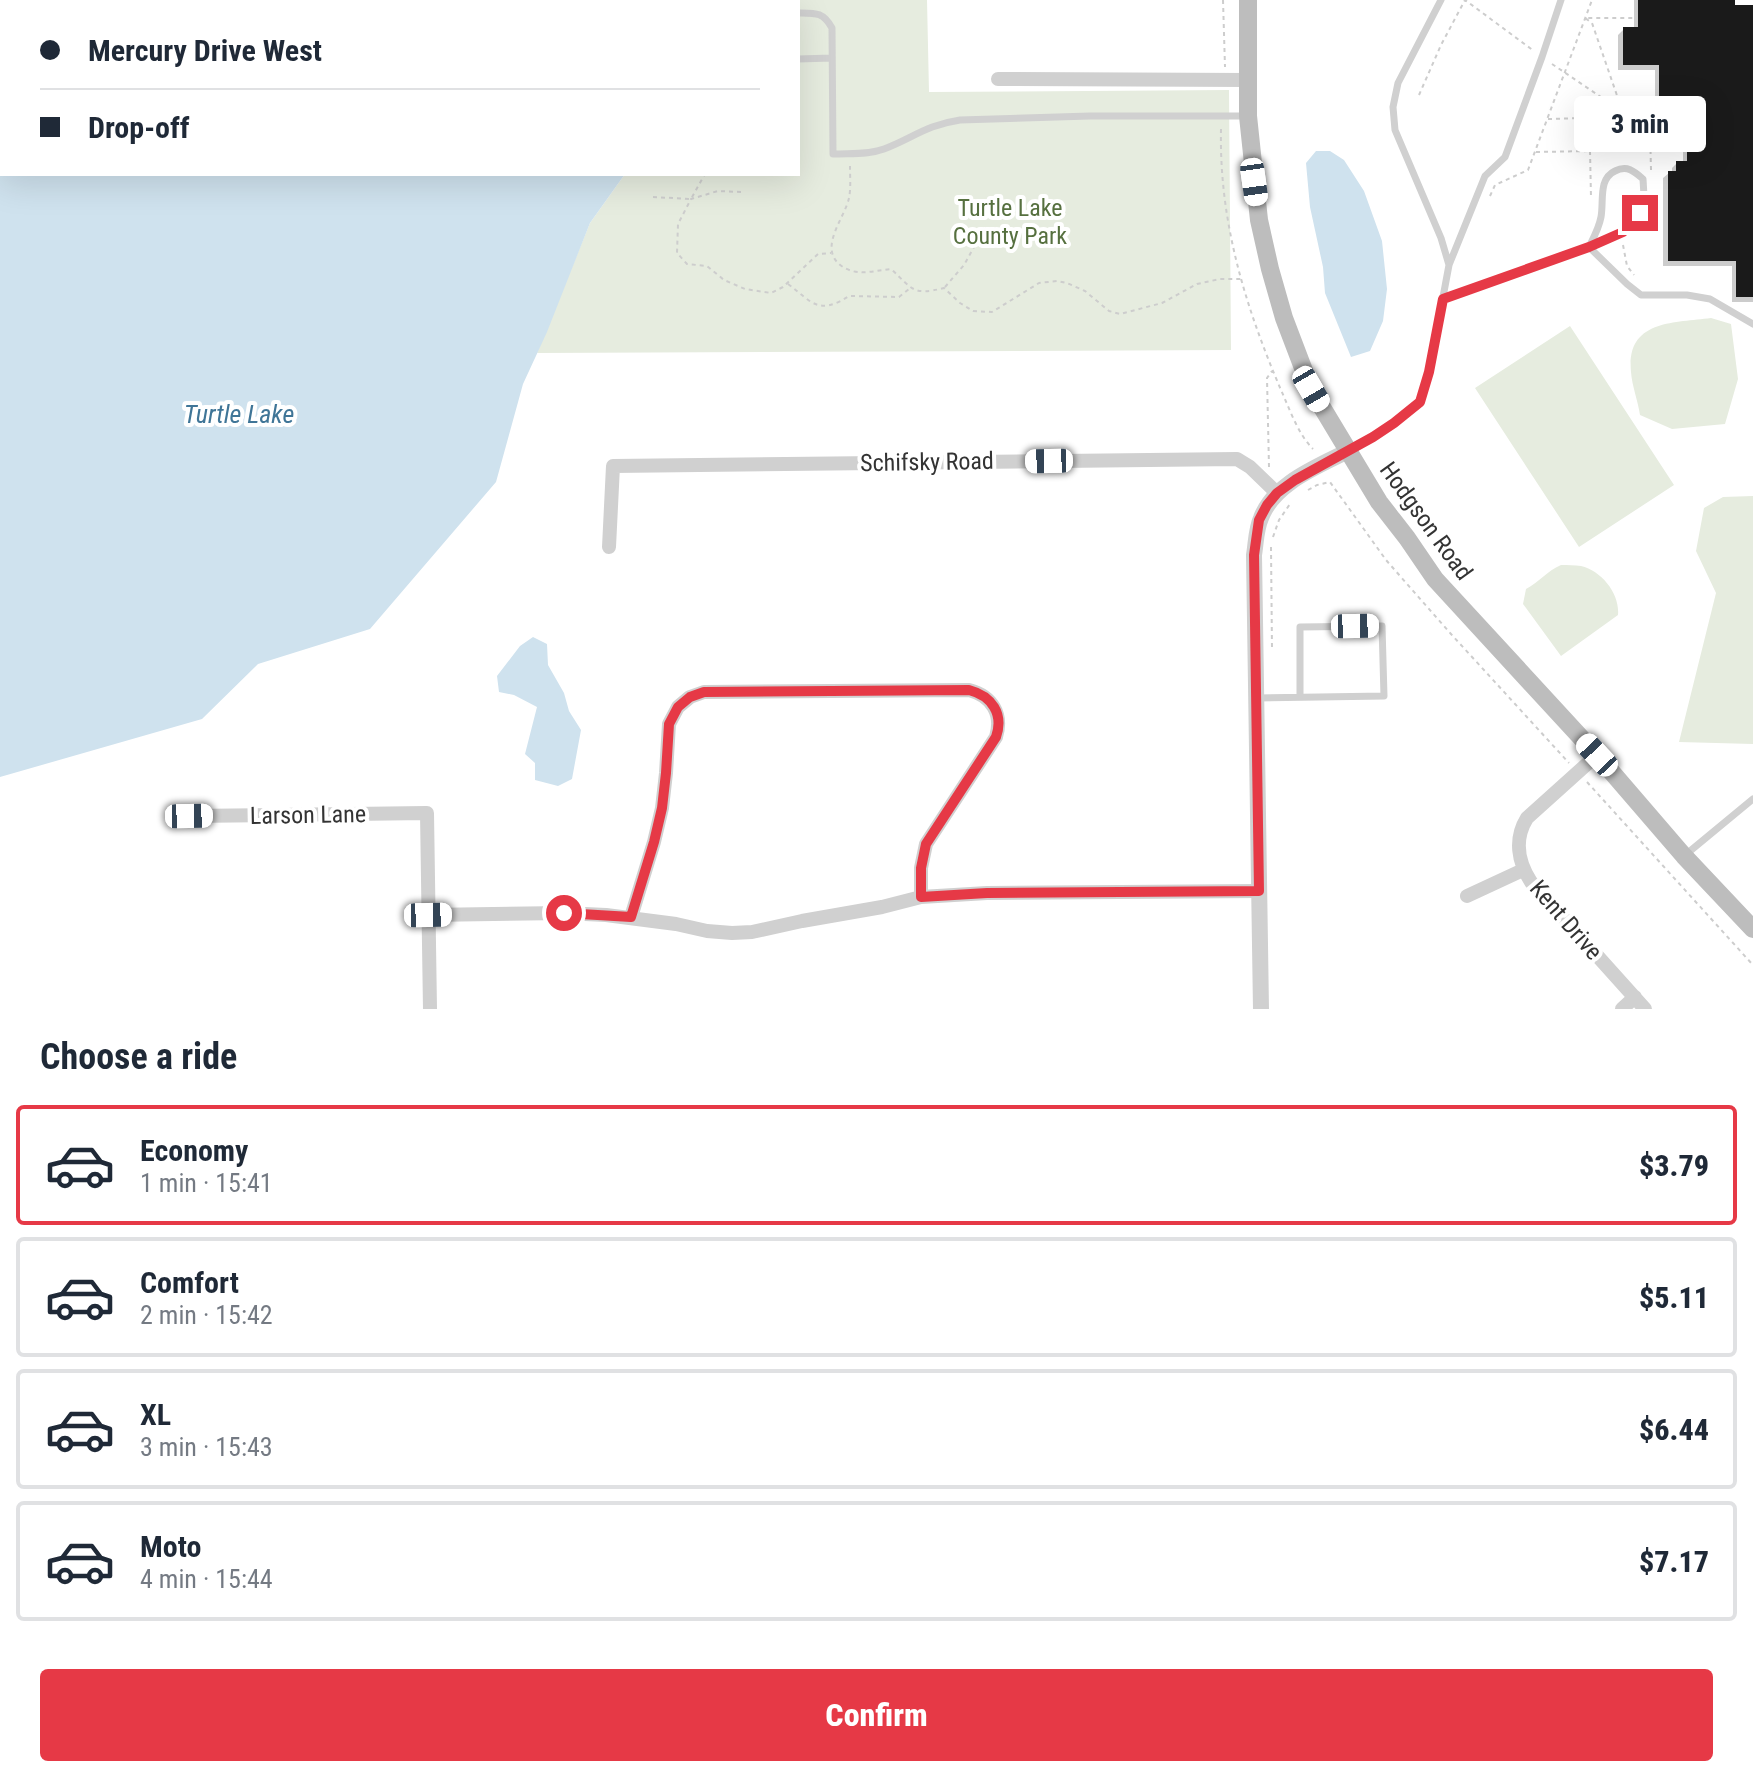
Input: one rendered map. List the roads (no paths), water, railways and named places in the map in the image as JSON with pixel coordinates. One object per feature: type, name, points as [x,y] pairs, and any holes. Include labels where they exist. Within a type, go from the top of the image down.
[{"type":"main road","name":"Hodgson Road","points":[[1248,0],[1248,116],[1259,220],[1284,318],[1311,389],[1379,502],[1435,579],[1753,929]]},
{"type":"street","points":[[998,79],[1248,80]]},
{"type":"street","points":[[1261,1009],[1254,555],[1259,520],[1277,493],[1348,451]]},
{"type":"street","name":"Schifsky Road","points":[[609,547],[613,466],[1237,459],[1277,493]]},
{"type":"street","points":[[631,917],[662,808],[669,724],[678,707],[690,697],[704,692],[969,690],[988,698],[998,715],[999,730],[926,844],[921,868],[921,897]]},
{"type":"street","name":"Kent Drive","points":[[1597,755],[1527,818],[1520,829],[1519,857],[1531,882],[1645,1009]]},
{"type":"street","name":"Larson Lane","points":[[189,816],[427,813],[428,915]]},
{"type":"street","points":[[1467,896],[1523,870]]},
{"type":"street","points":[[430,1009],[428,915],[564,913],[631,917],[707,931],[742,932],[921,897],[973,893],[1259,891]]},
{"type":"street","points":[[1622,1009],[1635,997]]},
{"type":"lane","points":[[1441,0],[1398,83],[1393,107],[1395,130],[1441,238],[1449,265]]},
{"type":"lane","points":[[1348,451],[1394,423],[1420,402],[1429,372],[1449,265],[1485,176],[1505,157],[1561,0]]},
{"type":"lane","points":[[800,13],[813,13],[826,18],[832,28],[833,154],[882,150],[924,129],[960,120],[1248,116]]},
{"type":"lane","points":[[800,59],[832,58]]},
{"type":"lane","points":[[1443,299],[1589,247],[1623,232],[1640,213],[1644,196],[1643,179],[1632,169],[1621,168],[1608,174],[1603,183],[1601,218],[1589,247]]},
{"type":"lane","points":[[1589,247],[1641,295],[1687,295],[1710,299],[1753,324]]},
{"type":"lane","points":[[1256,698],[1384,696],[1382,626],[1300,627],[1300,697]]},
{"type":"lane","points":[[1684,856],[1753,799]]},
{"type":"water","points":[[1316,151],[1330,151],[1344,160],[1364,191],[1382,241],[1387,289],[1383,321],[1370,351],[1351,357],[1325,293],[1323,267],[1310,207],[1306,163]]},
{"type":"water","name":"Turtle Lake","points":[[0,176],[624,176],[590,223],[523,384],[496,482],[370,629],[258,664],[202,719],[0,777]]},
{"type":"water","points":[[533,637],[547,644],[548,665],[581,730],[572,779],[558,786],[535,780],[535,763],[525,754],[537,707],[514,695],[499,692],[497,676],[520,646]]},
{"type":"park label","name":"Turtle Lake County Park","points":[[1010,222]]}]
